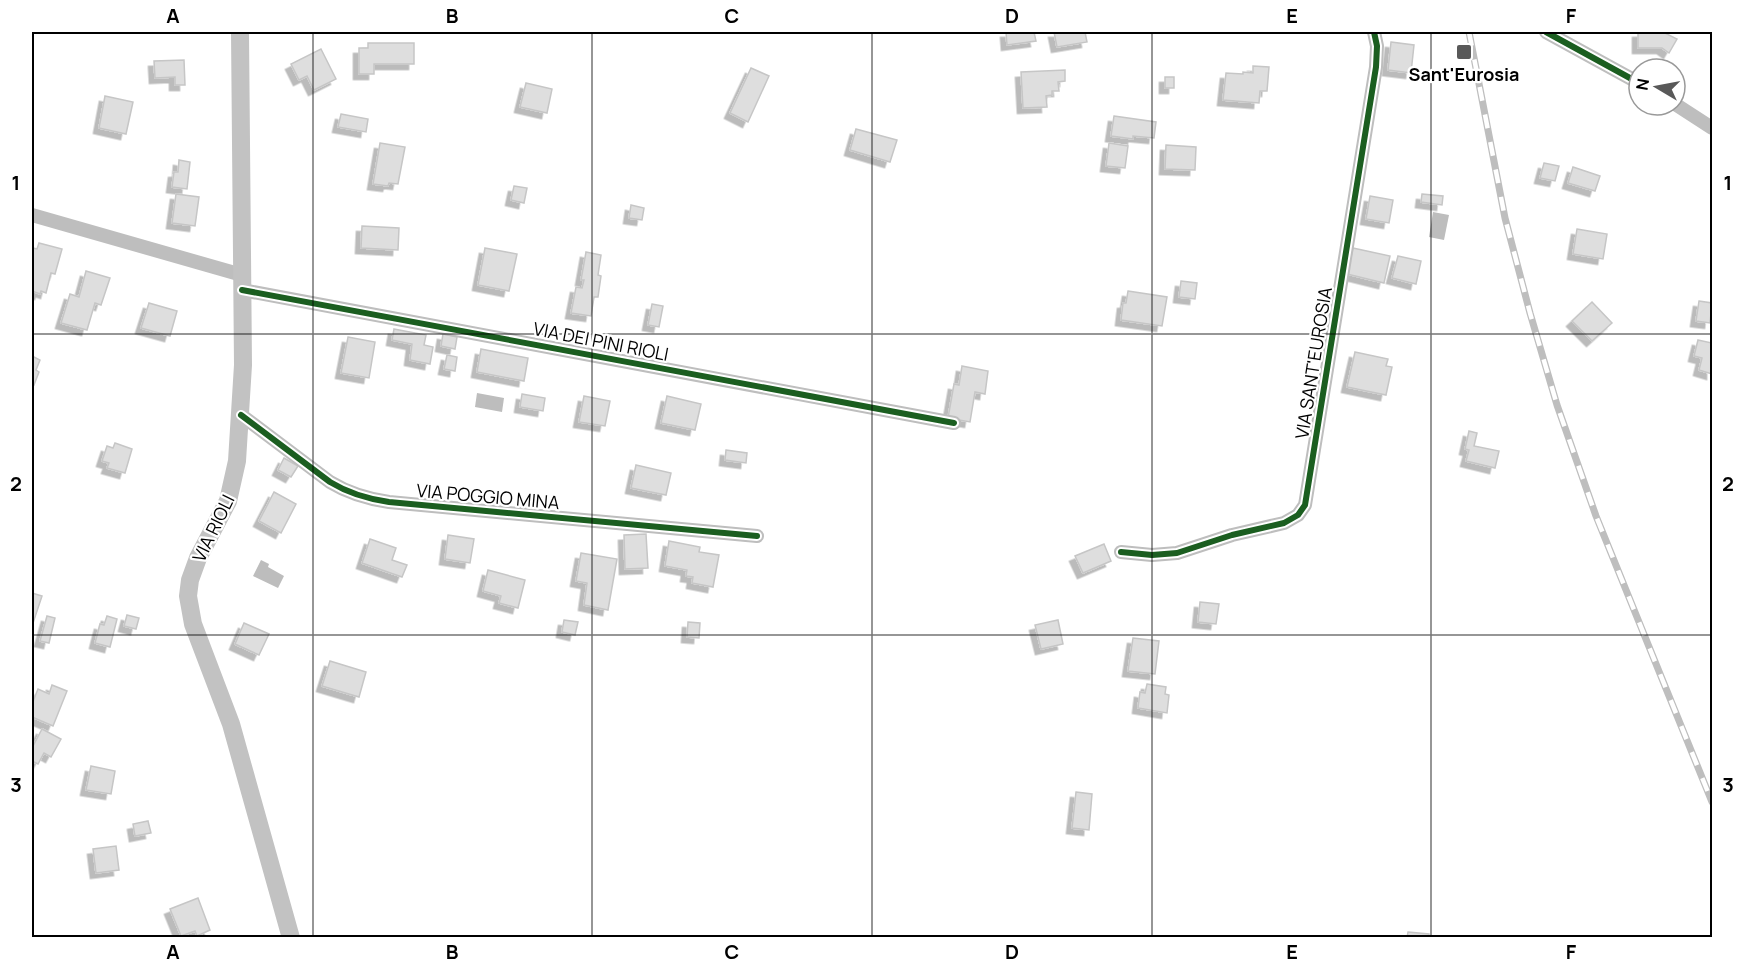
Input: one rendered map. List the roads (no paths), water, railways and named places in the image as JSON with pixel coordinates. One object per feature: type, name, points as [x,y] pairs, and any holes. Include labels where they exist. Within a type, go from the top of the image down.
[{"type":"main road","name":"VIA RIOLI","points":[[240,32],[243,365],[241,415],[232,488],[221,518],[198,558],[190,580],[189,603],[193,624],[231,724],[291,938]]},
{"type":"street","name":"VIA SANT'EUROSIA","points":[[1121,552],[1158,555],[1176,553],[1232,535],[1284,524],[1298,515],[1305,505],[1376,67],[1377,46],[1374,32]]},
{"type":"street","points":[[1546,32],[1627,76]]},
{"type":"street","points":[[1687,112],[1713,128]]},
{"type":"street","name":"VIA DEI PINI RIOLI","points":[[32,215],[242,282],[954,423]]},
{"type":"street","name":"VIA POGGIO MINA","points":[[241,415],[330,482],[351,493],[372,499],[757,536]]},
{"type":"railway","points":[[1469,32],[1505,218],[1557,405],[1596,516],[1712,802]]},
{"type":"place","name":"Sant'Eurosia","points":[[1464,52]]}]
